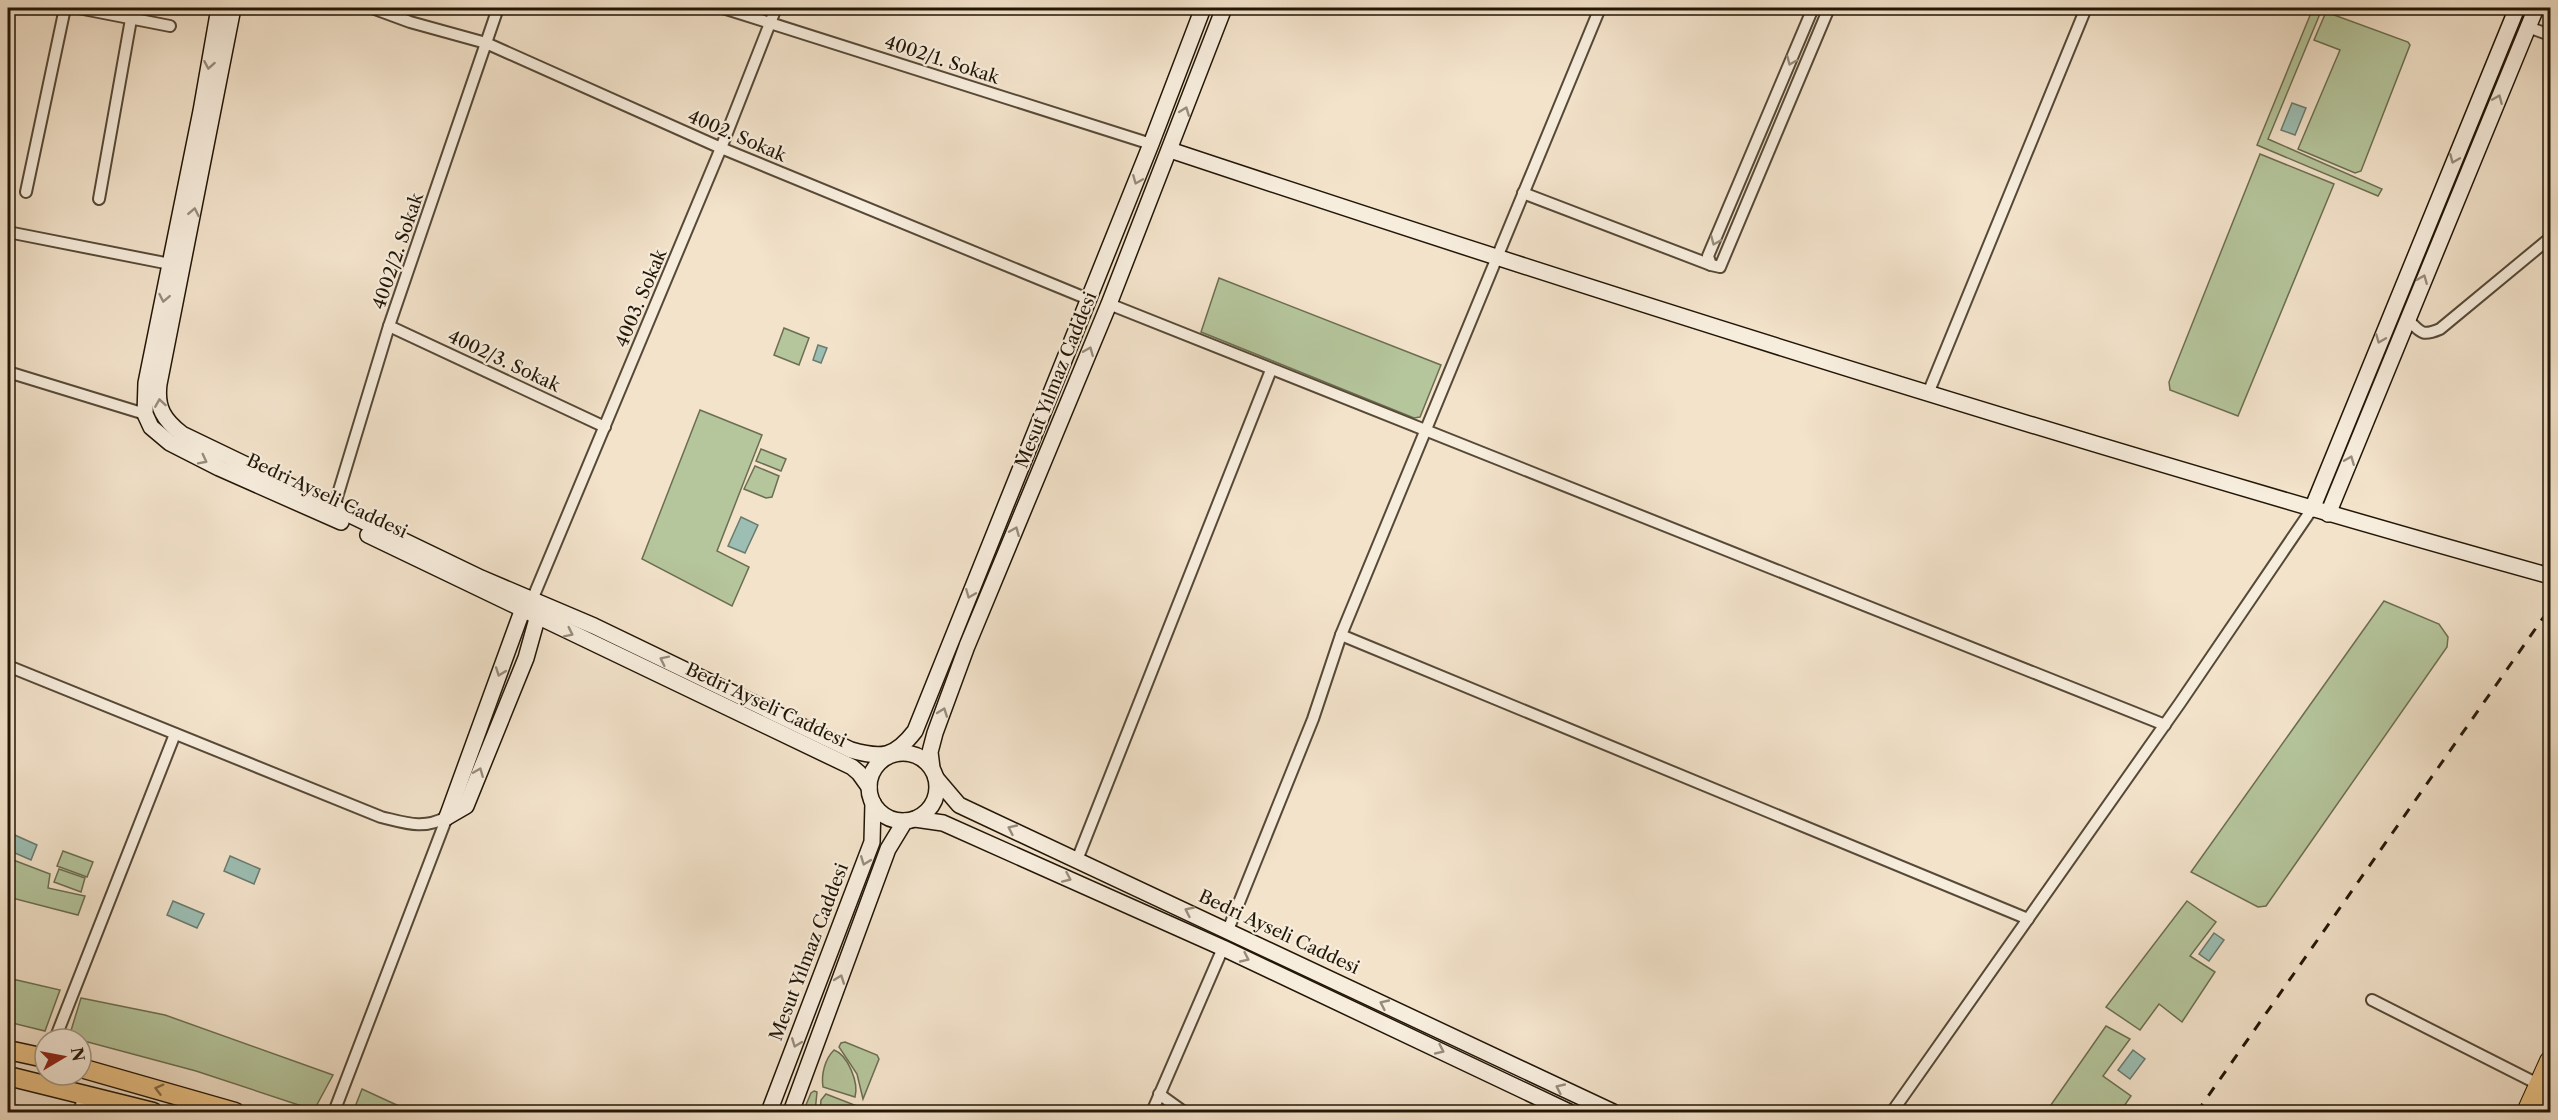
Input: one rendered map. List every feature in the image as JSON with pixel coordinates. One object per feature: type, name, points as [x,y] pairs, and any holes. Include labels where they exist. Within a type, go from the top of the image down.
[{"type":"highway","points":[[2544,1113],[2550,1061]]},
{"type":"highway","points":[[2527,1113],[2545,1092]]},
{"type":"main road","points":[[144,414],[146,383],[201,111],[219,8]]},
{"type":"main road","name":"Bedri Ayseli Caddesi","points":[[233,8],[159,384],[159,410],[168,423],[182,434],[481,578],[852,767],[869,787]]},
{"type":"main road","name":"Mesut Yılmaz Caddesi","points":[[890,755],[907,742],[915,730],[1151,144],[1203,8]]},
{"type":"main road","name":"Mesut Yılmaz Caddesi","points":[[934,773],[930,752],[967,646],[1109,304],[1224,8]]},
{"type":"main road","points":[[2507,8],[2510,24]]},
{"type":"main road","points":[[2312,509],[2517,8]]},
{"type":"main road","points":[[2328,514],[2528,27],[2533,9]]},
{"type":"main road","points":[[1170,150],[1495,258],[1929,392],[2328,514],[2550,576]]},
{"type":"main road","name":"Bedri Ayseli Caddesi","points":[[144,414],[151,427],[170,443],[219,468],[532,606],[594,626],[851,750],[871,756],[890,755]]},
{"type":"main road","points":[[447,817],[532,606]]},
{"type":"main road","points":[[900,753],[916,756],[934,773],[936,798],[931,807],[910,820],[886,817],[873,803],[869,787],[873,771],[890,755],[900,753]]},
{"type":"main road","name":"Bedri Ayseli Caddesi","points":[[934,773],[959,805],[1613,1113]]},
{"type":"main road","name":"Mesut Yılmaz Caddesi","points":[[769,1113],[872,842],[873,803]]},
{"type":"main road","name":"Bedri Ayseli Caddesi","points":[[910,820],[943,823],[1223,948],[1569,1113]]},
{"type":"main road","name":"Mesut Yılmaz Caddesi","points":[[791,1113],[888,849],[910,820]]},
{"type":"main road","points":[[8,1050],[33,1055]]},
{"type":"main road","points":[[93,1072],[235,1113]]},
{"type":"main road","points":[[8,1076],[83,1093],[153,1113]]},
{"type":"street","points":[[26,192],[65,8]]},
{"type":"street","points":[[78,8],[132,13],[170,26]]},
{"type":"street","name":"4002. Sokak","points":[[372,8],[410,22],[486,44],[721,148],[1088,299]]},
{"type":"street","name":"4002/2. Sokak","points":[[334,507],[389,326],[498,8]]},
{"type":"street","name":"4002/1. Sokak","points":[[723,8],[1151,144]]},
{"type":"street","name":"4003. Sokak","points":[[532,606],[721,148],[776,8]]},
{"type":"street","points":[[1228,930],[1313,719],[1341,635],[1600,8]]},
{"type":"street","points":[[1711,265],[1708,256],[1814,8]]},
{"type":"street","points":[[1523,193],[1720,267],[1829,8]]},
{"type":"street","points":[[1929,392],[2086,8]]},
{"type":"street","points":[[99,199],[132,13]]},
{"type":"street","points":[[2528,27],[2550,35]]},
{"type":"street","points":[[8,232],[170,264]]},
{"type":"street","points":[[2407,319],[2421,333],[2427,335],[2440,329],[2550,238]]},
{"type":"street","points":[[1109,304],[2165,725]]},
{"type":"street","name":"4002/3. Sokak","points":[[389,326],[605,427]]},
{"type":"street","points":[[1077,860],[1272,370]]},
{"type":"street","points":[[8,372],[144,414]]},
{"type":"street","points":[[1892,1113],[2165,725],[2312,509]]},
{"type":"street","points":[[1341,635],[2028,919]]},
{"type":"street","points":[[8,666],[381,817],[413,825],[434,824],[447,817]]},
{"type":"street","points":[[60,1027],[175,734]]},
{"type":"street","points":[[334,1113],[447,817]]},
{"type":"street","points":[[1152,1113],[1223,948]]},
{"type":"street","points":[[2372,1000],[2545,1092]]},
{"type":"street","points":[[80,1113],[83,1093]]},
{"type":"street","points":[[1159,1094],[1184,1113]]},
{"type":"green space","points":[[2313,8],[2322,9],[2268,139],[2382,189],[2378,196],[2257,145]]},
{"type":"green space","points":[[2326,12],[2408,42],[2410,45],[2361,171],[2355,173],[2298,149],[2340,50],[2314,40]]},
{"type":"green space","points":[[2260,154],[2334,184],[2238,416],[2170,390],[2169,382]]},
{"type":"green space","points":[[1219,278],[1441,365],[1420,417],[1414,418],[1201,332]]},
{"type":"green space","points":[[784,328],[809,338],[799,365],[774,355]]},
{"type":"green space","points":[[700,410],[762,435],[717,551],[749,567],[732,606],[642,559]]},
{"type":"green space","points":[[761,449],[786,459],[781,471],[756,461]]},
{"type":"green space","points":[[755,466],[779,476],[772,497],[766,498],[744,489]]},
{"type":"green space","points":[[2384,601],[2439,624],[2448,637],[2447,647],[2266,906],[2258,907],[2191,872]]},
{"type":"green space","points":[[63,851],[93,862],[87,877],[57,866]]},
{"type":"green space","points":[[8,858],[50,874],[48,888],[85,896],[78,915],[8,897]]},
{"type":"green space","points":[[59,869],[85,878],[81,892],[54,882]]},
{"type":"green space","points":[[2187,901],[2216,922],[2190,956],[2215,972],[2182,1022],[2159,1004],[2140,1030],[2106,1007]]},
{"type":"green space","points":[[8,978],[60,990],[46,1027],[33,1028],[8,1022]]},
{"type":"green space","points":[[81,998],[165,1015],[333,1075],[314,1110],[196,1071],[93,1043],[93,1027],[72,1027]]},
{"type":"green space","points":[[2106,1026],[2130,1039],[2103,1076],[2131,1096],[2120,1112],[2046,1112]]},
{"type":"green space","points":[[845,1042],[877,1055],[879,1059],[863,1099],[857,1074],[839,1047]]},
{"type":"green space","points":[[834,1050],[848,1063],[854,1077],[855,1097],[823,1087],[824,1067]]},
{"type":"green space","points":[[362,1089],[412,1112],[353,1112]]},
{"type":"green space","points":[[817,1092],[815,1112],[803,1112],[811,1093]]},
{"type":"green space","points":[[826,1094],[857,1106],[857,1112],[820,1112],[821,1100]]},
{"type":"green space","points":[[8,1103],[47,1112],[8,1112]]},
{"type":"water","points":[[2292,103],[2306,108],[2295,135],[2281,130]]},
{"type":"water","points":[[818,345],[827,348],[821,363],[813,360]]},
{"type":"water","points":[[741,517],[758,525],[745,553],[728,546]]},
{"type":"water","points":[[8,832],[37,845],[31,860],[8,850]]},
{"type":"water","points":[[230,856],[260,869],[254,884],[224,871]]},
{"type":"water","points":[[173,901],[204,914],[197,928],[167,915]]},
{"type":"water","points":[[2214,933],[2224,940],[2209,961],[2199,954]]},
{"type":"water","points":[[2133,1050],[2145,1059],[2130,1079],[2118,1070]]},
{"type":"railway","points":[[2197,1112],[2550,608]]}]
